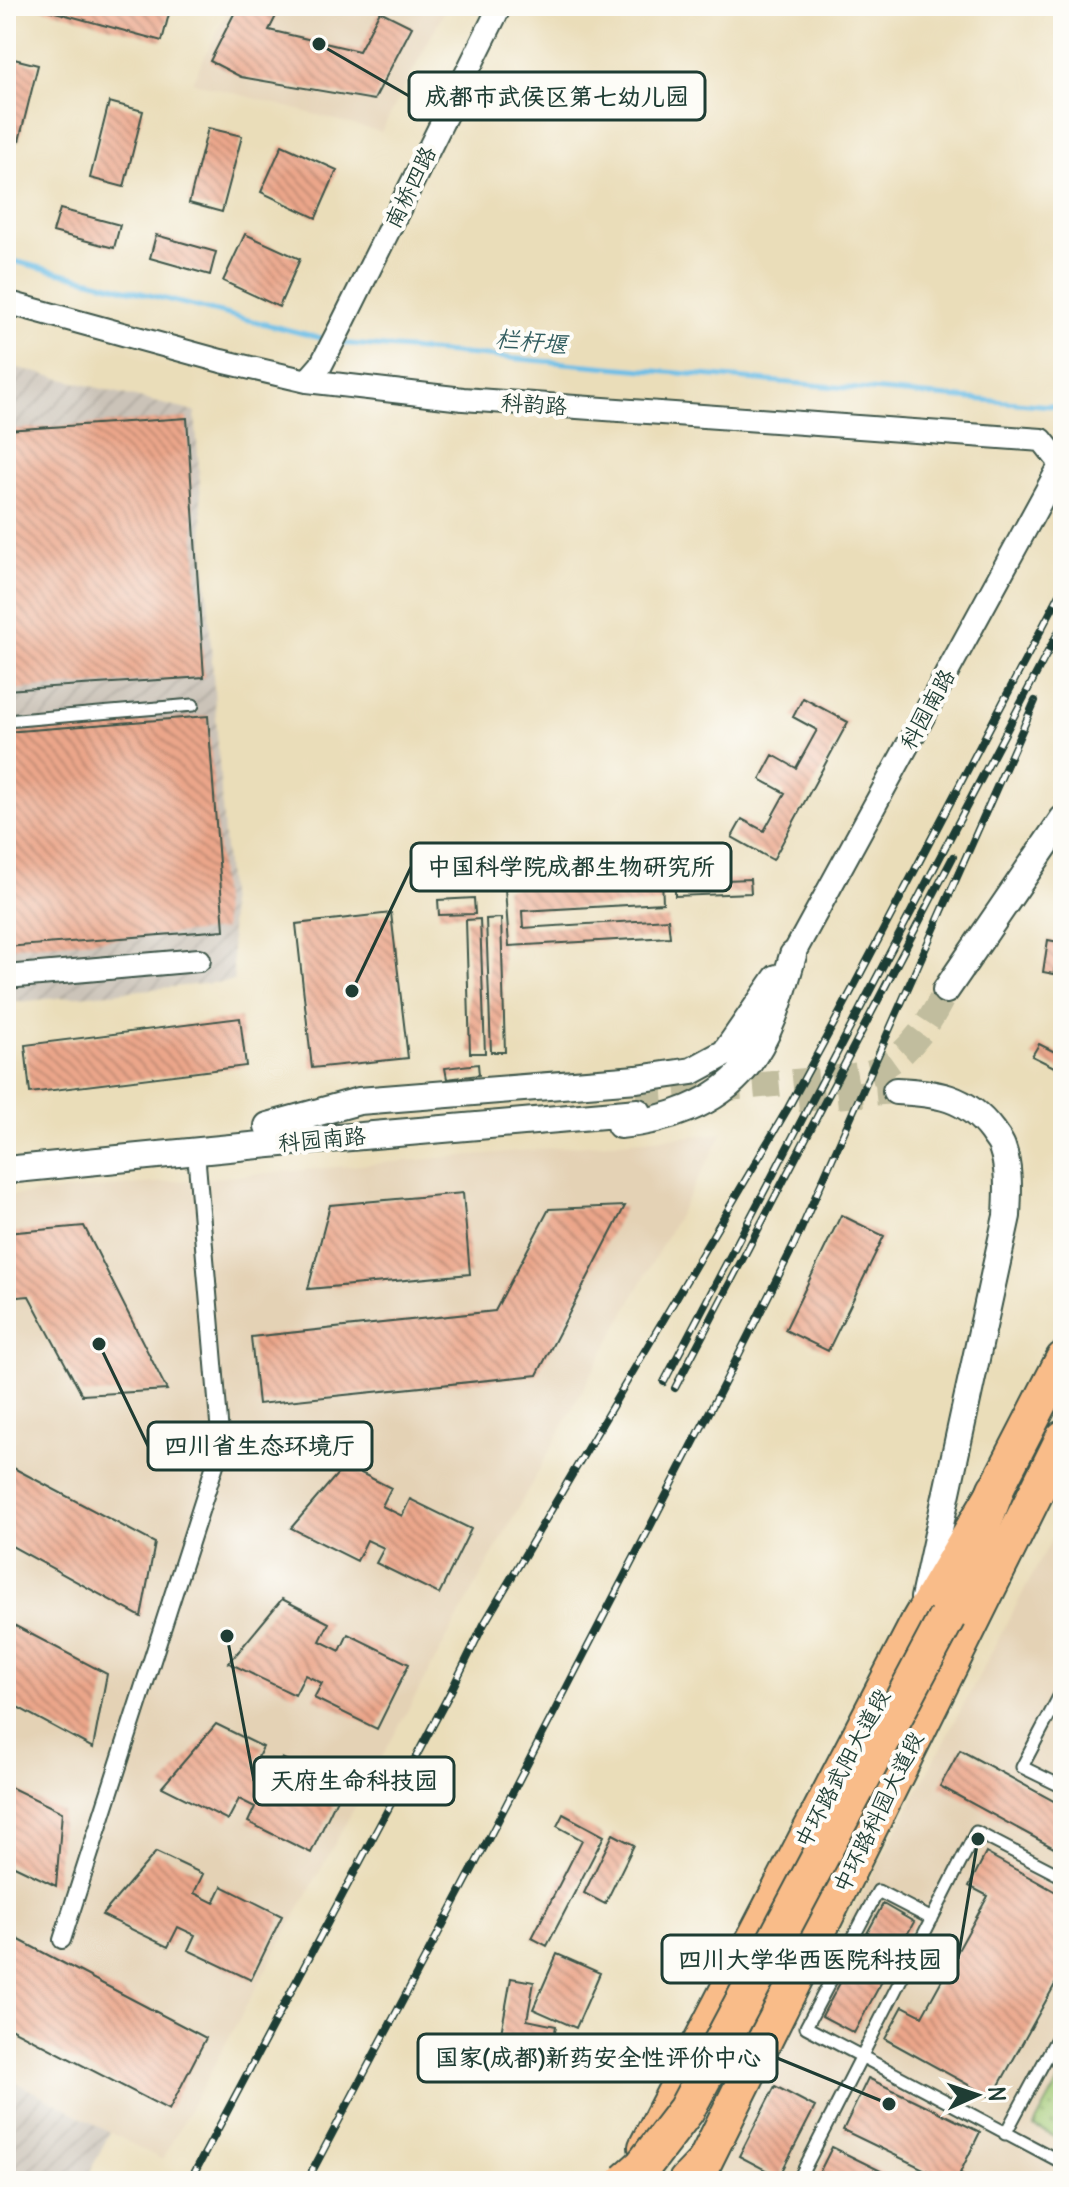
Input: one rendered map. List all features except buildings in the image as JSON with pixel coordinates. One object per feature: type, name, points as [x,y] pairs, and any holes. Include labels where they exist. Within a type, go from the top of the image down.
[{"type":"highway","points":[[628,2181],[686,2110],[996,1489]]},
{"type":"main road","points":[[996,1489],[1062,1362]]},
{"type":"main road","name":"中环路科园大道段","points":[[686,2181],[705,2161],[1063,1438]]},
{"type":"street","name":"南桥四路","points":[[314,373],[341,326],[500,6]]},
{"type":"street","name":"科韵路","points":[[6,302],[221,361],[314,373],[463,399],[1042,440],[1061,464]]},
{"type":"street","name":"科园南路","points":[[793,955],[1061,464]]},
{"type":"street","points":[[946,990],[1063,819]]},
{"type":"street","points":[[638,1102],[676,1113],[718,1093],[745,1068],[762,1041],[778,1005],[793,955]]},
{"type":"street","points":[[638,1102],[725,1053],[793,955]]},
{"type":"street","points":[[6,977],[199,960]]},
{"type":"street","points":[[896,1091],[933,1093],[964,1103],[1002,1145],[1008,1176],[1007,1216],[933,1618]]},
{"type":"street","name":"科园南路","points":[[6,1152],[269,1135],[638,1102]]},
{"type":"street","name":"科园南路","points":[[6,1170],[196,1152],[269,1135]]},
{"type":"street","points":[[62,1940],[221,1446],[196,1152]]},
{"type":"lane","points":[[6,721],[193,705]]},
{"type":"lane","points":[[1063,1689],[1022,1767],[1063,1787]]},
{"type":"lane","points":[[798,2181],[976,1832],[1063,1877]]},
{"type":"lane","points":[[932,1919],[878,1891],[806,2027],[1063,2163]]},
{"type":"lane","points":[[1005,2134],[1063,2027]]},
{"type":"shaded area","points":[[230,6],[447,6],[381,132],[192,82]]},
{"type":"shaded area","points":[[6,365],[195,412],[234,981],[6,1003]]},
{"type":"shaded area","points":[[723,1133],[162,2160],[6,2077],[6,1196]]},
{"type":"shaded area","points":[[1063,1518],[1063,2181],[724,2181],[721,2159]]},
{"type":"shaded area","points":[[6,2077],[110,2132],[85,2181],[6,2181]]},
{"type":"green space","points":[[1063,2073],[1063,2142],[1034,2126]]},
{"type":"waterway","name":"栏杆堰","points":[[6,259],[325,339]]},
{"type":"waterway","name":"栏杆堰","points":[[339,343],[1063,407]]},
{"type":"tunnel","points":[[637,1095],[836,1078],[874,1071],[908,1048],[946,990]]},
{"type":"tunnel","points":[[798,1099],[896,1091]]},
{"type":"railway","points":[[190,2181],[484,1624],[788,1108],[1063,588]]},
{"type":"railway","points":[[664,1382],[1063,623]]},
{"type":"railway","points":[[307,2181],[491,1834],[794,1245],[1035,701]]},
{"type":"railway","points":[[675,1388],[953,857]]},
{"type":"place","name":"成都市武侯区第七幼儿园","points":[[319,44]]},
{"type":"place","name":"中国科学院成都生物研究所","points":[[352,991]]},
{"type":"place","name":"四川省生态环境厅","points":[[99,1344]]},
{"type":"place","name":"天府生命科技园","points":[[227,1636]]},
{"type":"place","name":"四川大学华西医院科技园","points":[[978,1839]]},
{"type":"place","name":"国家(成都)新药安全性评价中心","points":[[889,2104]]}]
